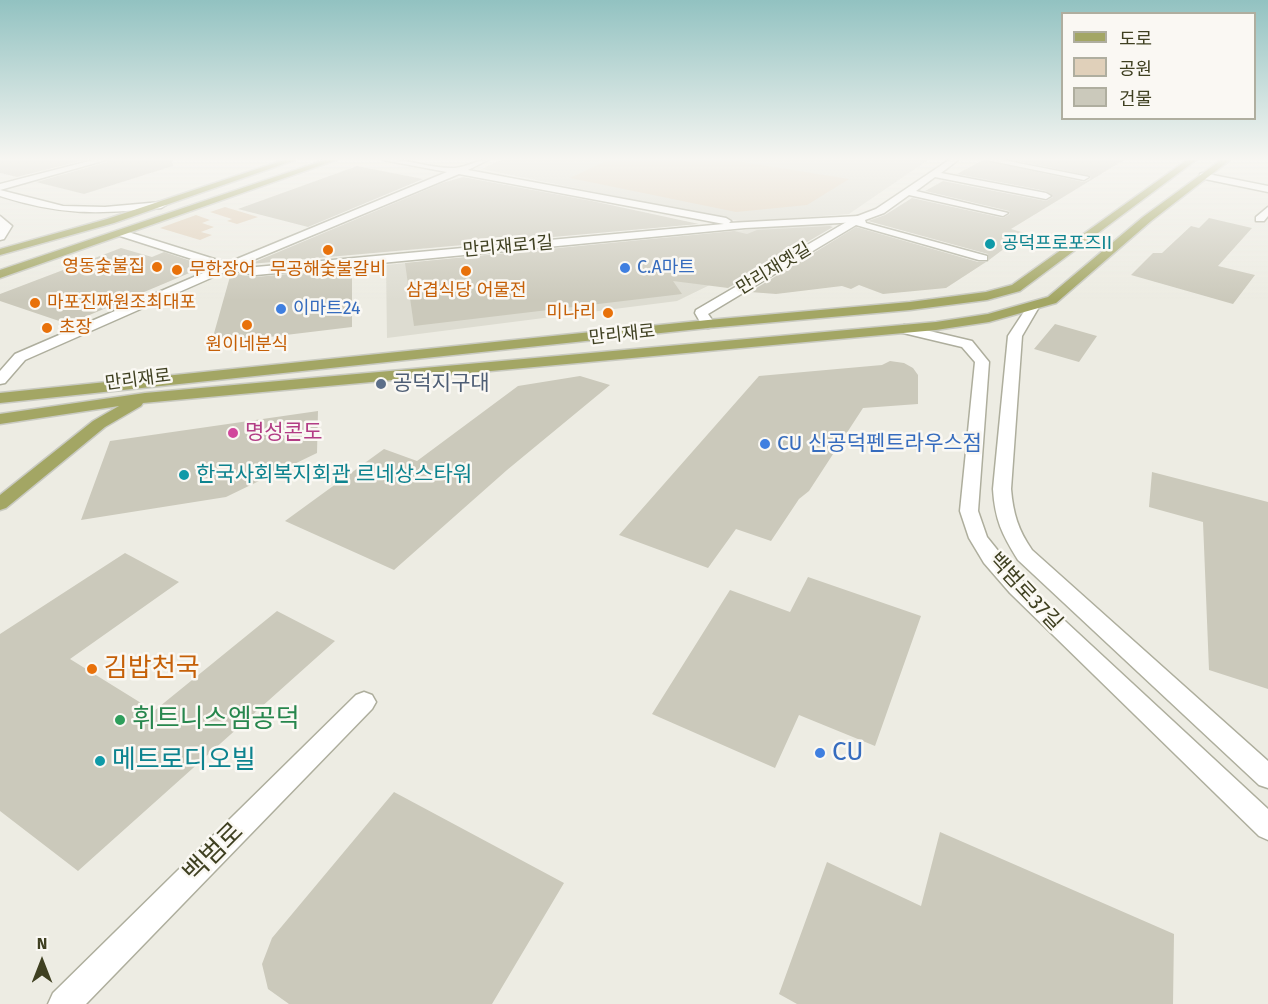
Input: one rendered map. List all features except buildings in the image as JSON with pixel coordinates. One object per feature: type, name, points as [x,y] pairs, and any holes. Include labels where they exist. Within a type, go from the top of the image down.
[{"type":"main road","points":[[0,252],[155,207]]},
{"type":"main road","points":[[0,274],[197,207]]},
{"type":"main road","name":"만리재로","points":[[0,398],[960,300],[1004,292],[1028,279],[1127,207]]},
{"type":"main road","name":"만리재로","points":[[0,419],[145,398],[904,329],[989,318],[1052,300],[1163,207]]},
{"type":"main road","points":[[1028,279],[1034,290],[1064,291]]},
{"type":"main road","points":[[0,504],[99,424],[145,398]]},
{"type":"street","points":[[49,207],[110,209],[137,207]]},
{"type":"street","points":[[0,380],[20,357],[372,207]]},
{"type":"street","points":[[649,207],[745,225]]},
{"type":"street","name":"만리재옛길","points":[[708,324],[701,313],[860,219],[886,207]]},
{"type":"street","points":[[975,207],[1003,213]]},
{"type":"street","points":[[1260,219],[1268,210]]},
{"type":"street","points":[[0,219],[7,226],[0,237]]},
{"type":"street","points":[[860,219],[861,225],[983,258]]},
{"type":"street","name":"만리재로1길","points":[[121,233],[229,267],[256,271],[745,225],[860,219]]},
{"type":"street","name":"백범로37길","points":[[1033,307],[1015,336],[1011,360],[1002,489],[1004,512],[1011,534],[1025,555],[1268,777]]},
{"type":"street","name":"백범로37길","points":[[904,329],[967,344],[982,362],[969,512],[978,538],[991,558],[1017,588],[1127,696],[1268,827]]},
{"type":"street","name":"백범로","points":[[64,1004],[364,702]]},
{"type":"shaded area","points":[[668,207],[859,207],[849,214],[743,222]]},
{"type":"shaded area","points":[[827,222],[833,225],[677,301],[387,338],[386,265]]},
{"type":"green space","points":[[225,207],[258,217],[237,224],[227,221],[232,219],[210,212]]},
{"type":"green space","points":[[711,207],[788,207],[736,212]]},
{"type":"green space","points":[[196,215],[210,220],[202,223],[214,227],[201,232],[212,235],[200,240],[160,228]]},
{"type":"place","name":"공덕프로포즈II","points":[[990,244]]},
{"type":"place","name":"무공해숯불갈비","points":[[328,250]]},
{"type":"place","name":"영동숯불집","points":[[157,267]]},
{"type":"place","name":"C.A마트","points":[[625,268]]},
{"type":"place","name":"무한장어","points":[[177,270]]},
{"type":"place","name":"삼겹식당 어물전","points":[[466,271]]},
{"type":"place","name":"마포진짜원조최대포","points":[[35,303]]},
{"type":"place","name":"이마트24","points":[[281,309]]},
{"type":"place","name":"미나리","points":[[608,313]]},
{"type":"place","name":"원이네분식","points":[[247,325]]},
{"type":"place","name":"초장","points":[[47,328]]},
{"type":"place","name":"공덕지구대","points":[[381,384]]},
{"type":"place","name":"명성콘도","points":[[233,433]]},
{"type":"place","name":"CU 신공덕펜트라우스점","points":[[765,444]]},
{"type":"place","name":"한국사회복지회관 르네상스타워","points":[[184,475]]},
{"type":"place","name":"김밥천국","points":[[92,669]]},
{"type":"place","name":"휘트니스엠공덕","points":[[120,720]]},
{"type":"place","name":"CU","points":[[820,753]]},
{"type":"place","name":"메트로디오빌","points":[[100,761]]}]
